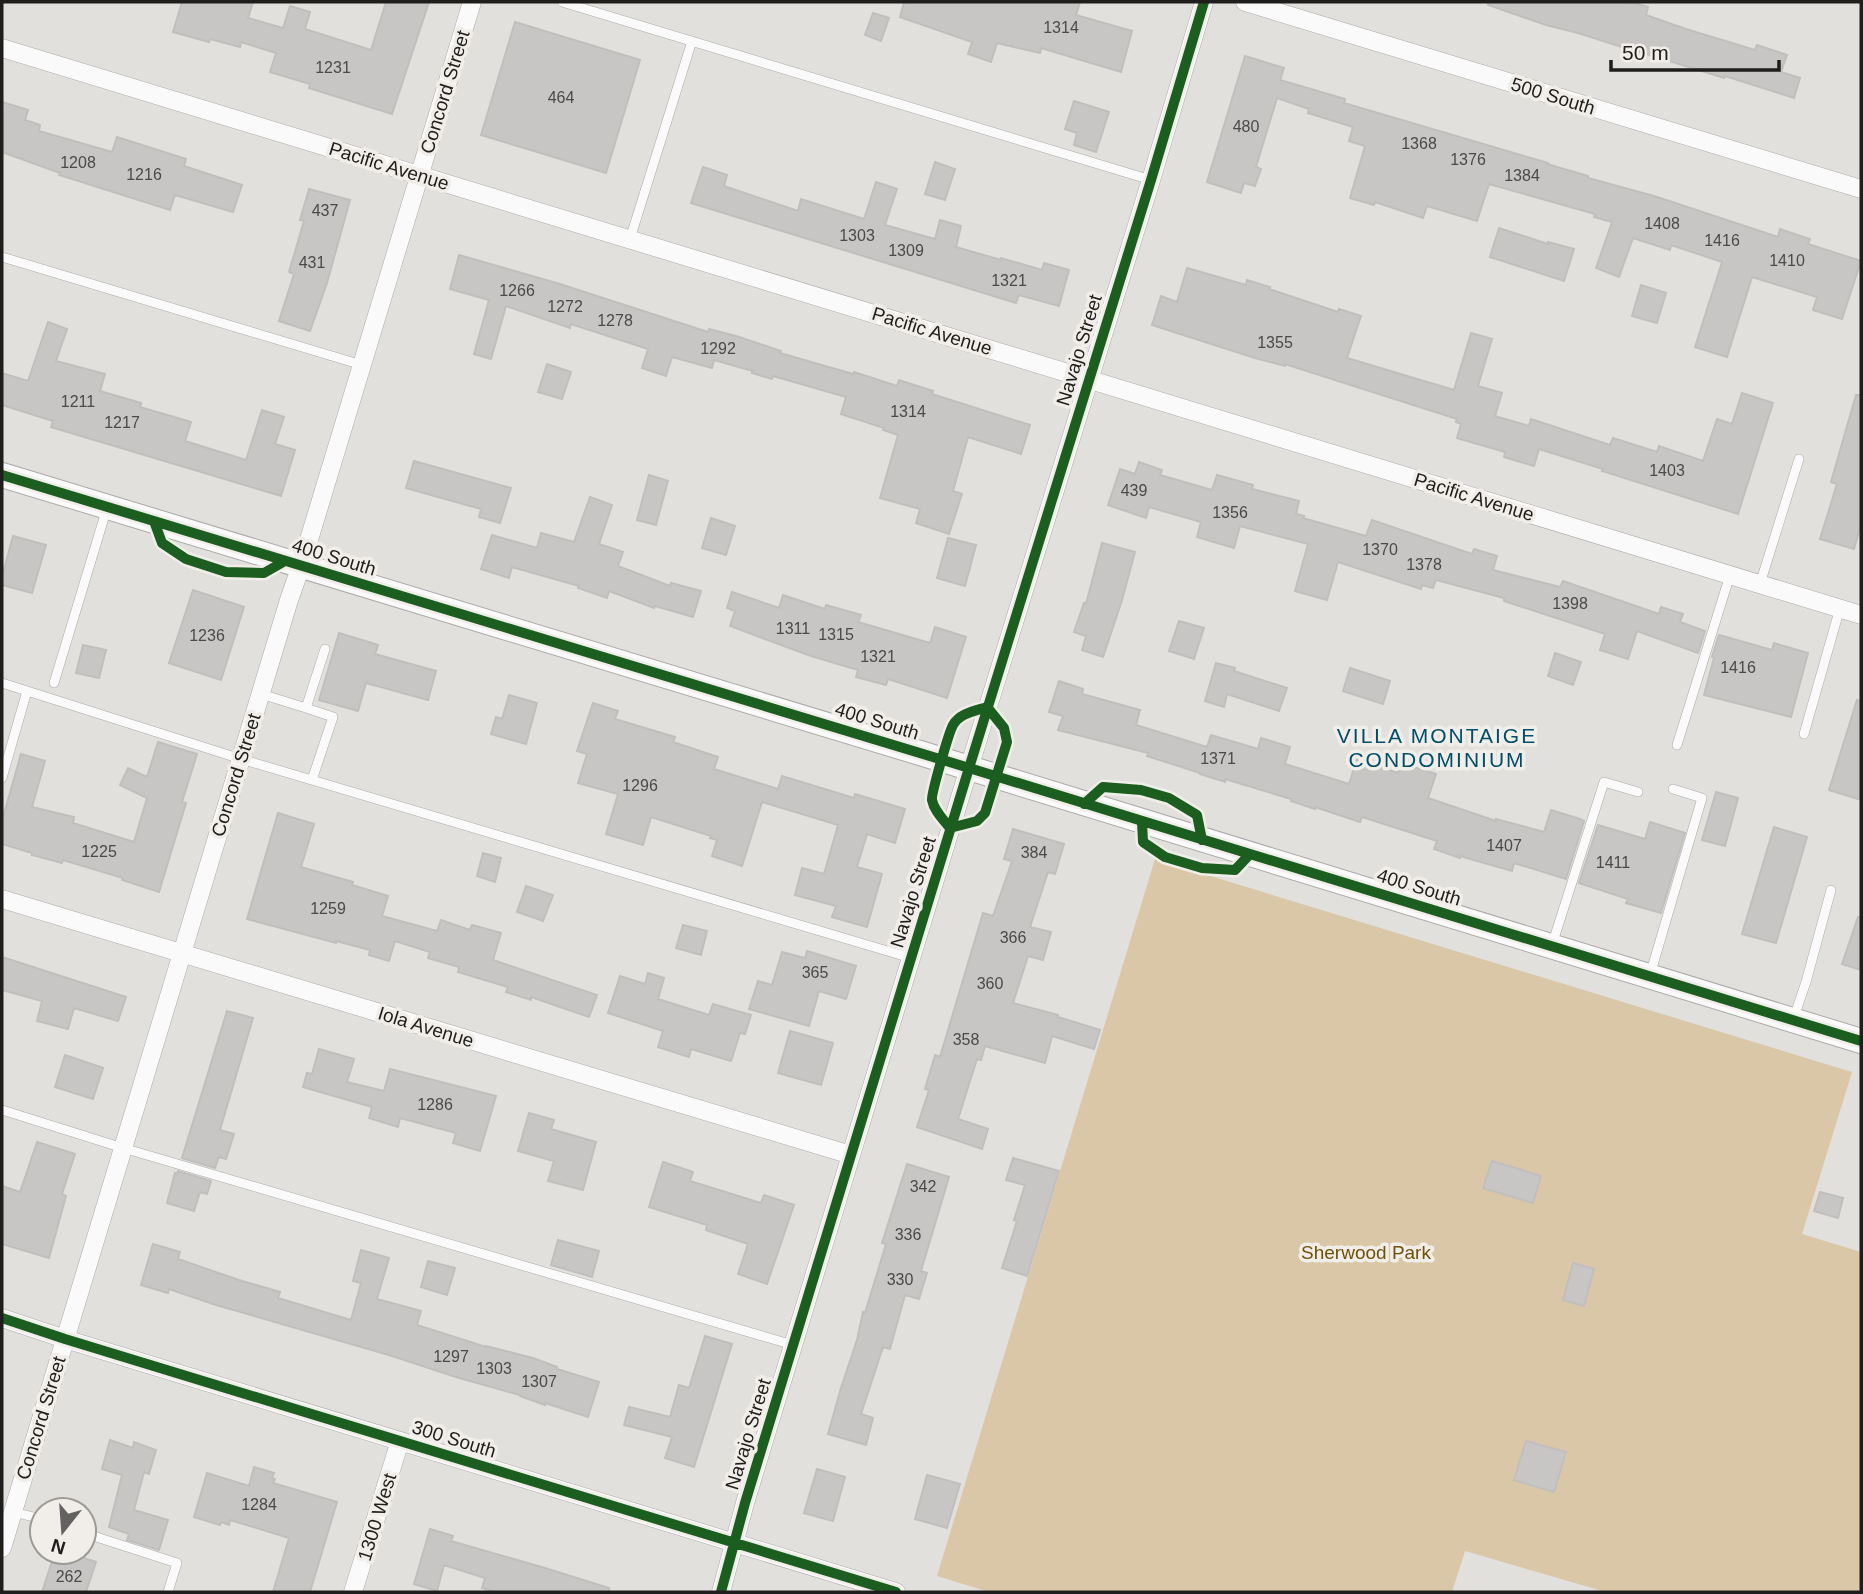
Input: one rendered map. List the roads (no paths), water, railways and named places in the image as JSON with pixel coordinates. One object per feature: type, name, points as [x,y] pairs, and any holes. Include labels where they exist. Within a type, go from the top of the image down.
[{"type":"main road","name":"400 South","points":[[2,475],[1861,1041]]},
{"type":"street","name":"Concord Street","points":[[2,1548],[472,2]]},
{"type":"street","name":"Navajo Street","points":[[721,1592],[793,1345],[1204,2]]},
{"type":"street","name":"500 South","points":[[1245,2],[1861,189]]},
{"type":"street","name":"Pacific Avenue","points":[[2,48],[1861,615]]},
{"type":"street","name":"Iola Avenue","points":[[2,899],[851,1155]]},
{"type":"street","name":"300 South","points":[[2,1318],[896,1592]]},
{"type":"street","name":"1300 West","points":[[353,1592],[400,1441]]},
{"type":"lane","points":[[562,2],[1151,180]]},
{"type":"lane","points":[[630,239],[692,41]]},
{"type":"lane","points":[[2,257],[362,365]]},
{"type":"lane","points":[[1760,584],[1799,459]]},
{"type":"lane","points":[[54,682],[107,507]]},
{"type":"lane","points":[[1677,745],[1730,575]]},
{"type":"lane","points":[[1804,734],[1840,608]]},
{"type":"lane","points":[[306,708],[325,649]]},
{"type":"lane","points":[[2,683],[241,759],[911,958]]},
{"type":"lane","points":[[2,778],[27,691]]},
{"type":"lane","points":[[261,694],[333,717],[312,780]]},
{"type":"lane","points":[[1551,946],[1604,782],[1638,792]]},
{"type":"lane","points":[[1649,976],[1702,798],[1673,789]]},
{"type":"lane","points":[[1793,1020],[1831,890]]},
{"type":"lane","points":[[2,1110],[793,1345]]},
{"type":"lane","points":[[13,1512],[28,1516]]},
{"type":"lane","points":[[98,1538],[177,1563],[168,1592]]},
{"type":"district","name":"VILLA MONTAIGE CONDOMINIUM","points":[[1437,747]]},
{"type":"park label","name":"Sherwood Park","points":[[1366,1252]]}]
